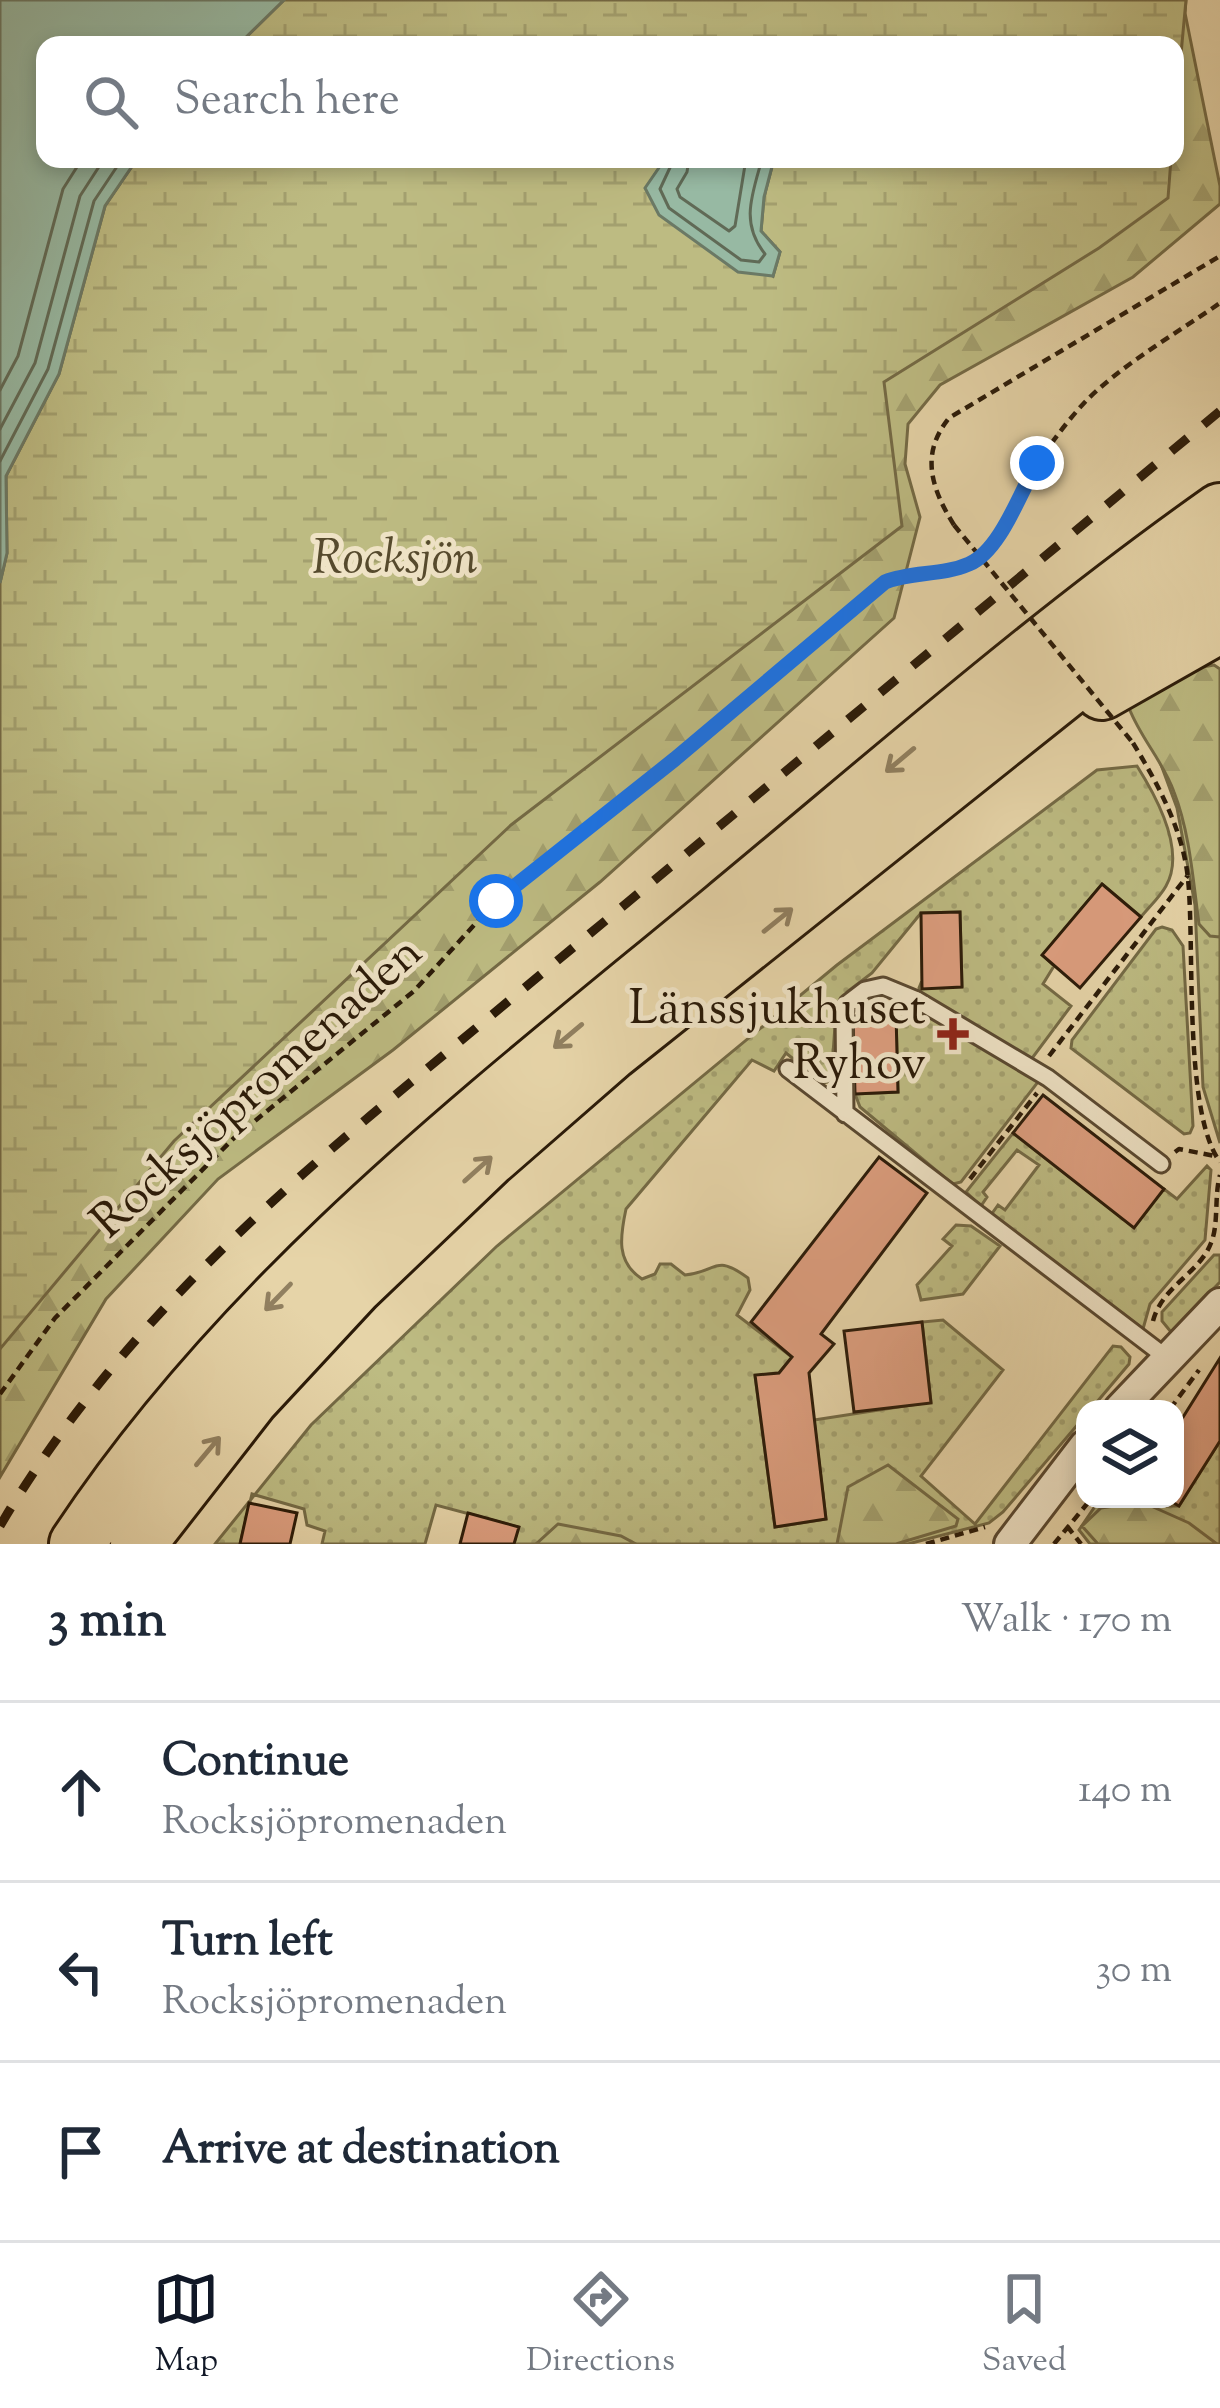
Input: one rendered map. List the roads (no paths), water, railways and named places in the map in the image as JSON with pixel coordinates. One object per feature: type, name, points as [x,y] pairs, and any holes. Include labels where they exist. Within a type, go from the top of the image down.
[{"type":"highway","points":[[990,685],[1097,572],[1220,470]]},
{"type":"highway","points":[[77,1544],[224,1357],[375,1203],[463,1124],[990,685],[1115,586],[1220,512]]},
{"type":"highway","points":[[138,1544],[251,1399],[403,1239],[612,1052],[1220,567]]},
{"type":"highway","points":[[904,816],[1124,678],[1220,625]]},
{"type":"street","points":[[1128,1400],[1220,1304]]},
{"type":"street","points":[[1006,1533],[1076,1456]]},
{"type":"lane","points":[[845,1114],[844,1012],[865,990],[883,986],[917,1000],[1048,1078],[1161,1164]]},
{"type":"lane","points":[[788,1069],[1167,1358]]},
{"type":"water","points":[[0,0],[284,0],[247,36],[36,36],[36,168],[131,168],[105,206],[59,374],[6,476],[7,553],[0,583]]},
{"type":"water","points":[[659,168],[772,168],[761,231],[780,252],[773,276],[738,272],[659,215],[645,188]]},
{"type":"railway","points":[[0,1526],[78,1410],[122,1357],[265,1208],[1220,411]]},
{"type":"place","name":"Länssjukhuset Ryhov","points":[[953,1034]]},
{"type":"park label","name":"Rocksjön","points":[[395,555]]}]
